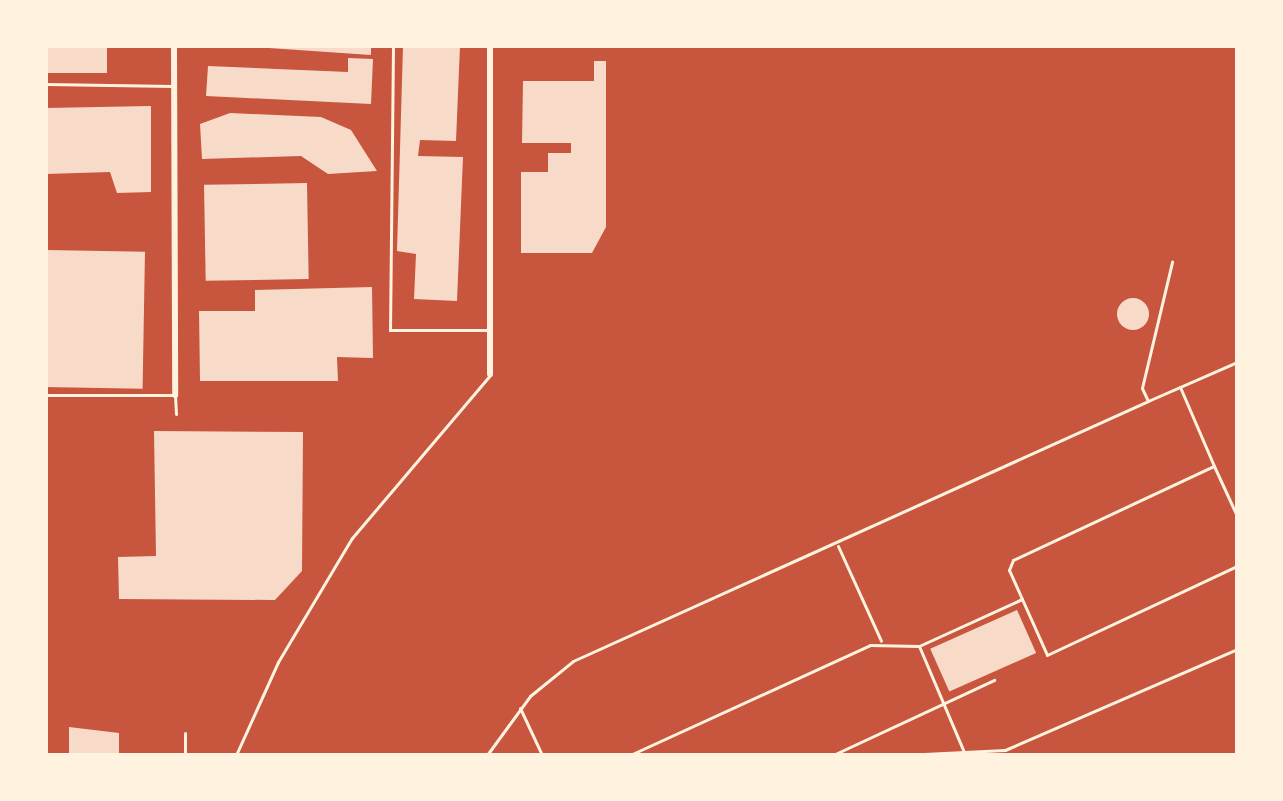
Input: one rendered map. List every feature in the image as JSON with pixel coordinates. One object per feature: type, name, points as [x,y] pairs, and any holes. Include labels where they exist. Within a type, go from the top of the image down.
[{"type":"street","points":[[174,46],[175,395]]},
{"type":"street","points":[[490,46],[490,374]]},
{"type":"lane","points":[[393,46],[390,330],[490,330]]},
{"type":"lane","points":[[46,84],[174,86]]},
{"type":"lane","points":[[1148,401],[1142,388],[1172,262]]},
{"type":"lane","points":[[487,755],[520,707],[573,661],[804,554],[838,546],[1237,362]]},
{"type":"lane","points":[[236,755],[278,662],[352,538],[490,374]]},
{"type":"lane","points":[[1180,387],[1237,516]]},
{"type":"lane","points":[[46,395],[175,395],[176,414]]},
{"type":"lane","points":[[1214,466],[1013,560],[1009,570],[1047,655],[1237,566]]},
{"type":"lane","points":[[838,546],[882,642]]},
{"type":"lane","points":[[630,755],[882,642],[919,646],[1022,599]]},
{"type":"lane","points":[[919,646],[964,753]]},
{"type":"lane","points":[[904,755],[964,753],[1014,746],[1237,649]]},
{"type":"lane","points":[[833,755],[994,680]]},
{"type":"lane","points":[[520,707],[542,755]]},
{"type":"lane","points":[[185,733],[185,755]]},
{"type":"building","points":[[46,46],[107,46],[107,73],[46,73]]},
{"type":"building","points":[[241,46],[371,46],[371,55]]},
{"type":"building","points":[[403,46],[460,46],[456,141],[420,140],[418,156],[463,157],[457,301],[414,299],[416,254],[397,251]]},
{"type":"building","points":[[348,58],[373,59],[371,104],[206,96],[208,66],[348,72]]},
{"type":"building","points":[[594,61],[606,61],[606,227],[592,253],[521,253],[521,172],[548,172],[548,153],[571,153],[571,143],[522,143],[523,81],[594,81]]},
{"type":"building","points":[[151,106],[151,192],[117,193],[110,172],[46,174],[46,108]]},
{"type":"building","points":[[230,113],[321,117],[351,130],[377,171],[328,174],[301,156],[202,159],[200,124]]},
{"type":"building","points":[[307,183],[309,279],[206,281],[204,185]]},
{"type":"building","points":[[46,250],[145,252],[143,389],[46,387]]},
{"type":"building","points":[[372,287],[373,358],[337,357],[338,381],[200,381],[199,311],[255,311],[255,290]]},
{"type":"building","points":[[1133,298],[1144,303],[1149,314],[1144,325],[1133,330],[1122,325],[1117,314],[1122,303]]},
{"type":"building","points":[[154,431],[303,432],[302,571],[275,600],[119,599],[118,557],[156,556]]},
{"type":"building","points":[[1017,610],[1036,653],[949,692],[930,649]]},
{"type":"building","points":[[69,727],[119,733],[119,755],[69,755]]}]
